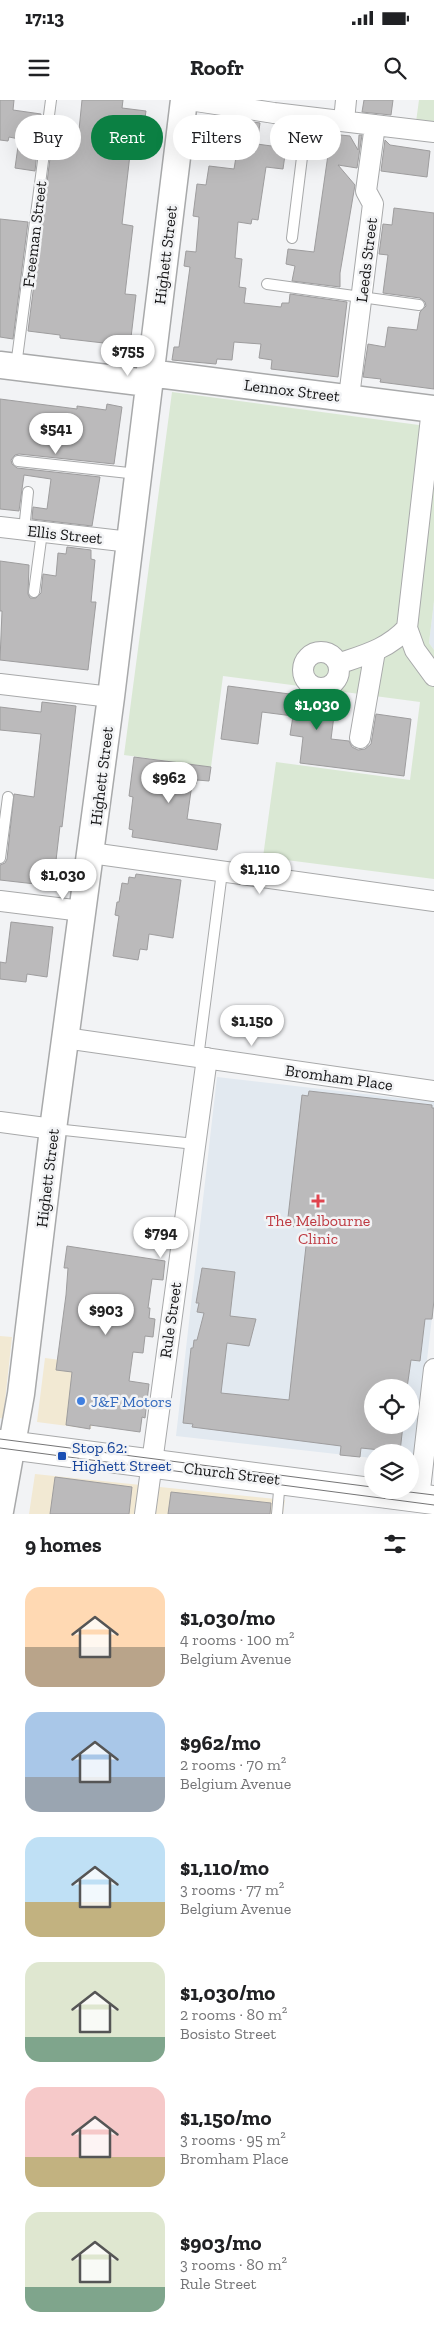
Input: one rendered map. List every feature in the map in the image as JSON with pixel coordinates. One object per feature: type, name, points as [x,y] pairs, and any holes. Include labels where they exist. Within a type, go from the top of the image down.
[{"type":"main road","name":"Church Street","points":[[6,1444],[280,1479],[420,1502]]},
{"type":"street","name":"Highett Street","points":[[0,1511],[6,1444],[21,1394],[53,1129],[111,697],[184,100]]},
{"type":"street","points":[[189,100],[275,107],[301,115]]},
{"type":"street","points":[[344,121],[346,100]]},
{"type":"street","points":[[341,121],[434,132]]},
{"type":"street","name":"Leeds Street","points":[[349,396],[372,204],[366,191],[375,125]]},
{"type":"street","name":"Lennox Street","points":[[8,366],[149,378],[217,381],[349,396],[433,409]]},
{"type":"street","points":[[433,409],[407,628],[415,650],[434,676]]},
{"type":"street","name":"Ellis Street","points":[[0,527],[130,542]]},
{"type":"street","points":[[338,664],[375,651],[396,640],[407,628]]},
{"type":"street","points":[[360,738],[375,651]]},
{"type":"street","points":[[0,684],[111,697]]},
{"type":"street","points":[[91,853],[434,901]]},
{"type":"street","points":[[0,901],[82,911]]},
{"type":"street","name":"Bromham Place","points":[[66,1038],[434,1091]]},
{"type":"street","name":"Rule Street","points":[[145,1514],[195,1144],[203,1058]]},
{"type":"street","points":[[0,1122],[53,1129]]},
{"type":"street","points":[[420,1502],[434,1369]]},
{"type":"lane","name":"Freeman Street","points":[[8,366],[50,100]]},
{"type":"lane","points":[[292,238],[302,160]]},
{"type":"lane","points":[[267,284],[419,305]]},
{"type":"lane","points":[[18,461],[139,474]]},
{"type":"lane","points":[[28,492],[33,531],[34,592]]},
{"type":"lane","points":[[0,858],[8,797]]},
{"type":"lane","points":[[203,1058],[222,872]]},
{"type":"lane","points":[[53,1129],[195,1144]]},
{"type":"lane","points":[[277,1514],[280,1479]]},
{"type":"shaded area","points":[[434,601],[434,650],[429,643]]},
{"type":"shaded area","name":"The Melbourne Clinic","points":[[217,1077],[434,1102],[434,1300],[419,1429],[419,1379],[364,1379],[364,1434],[418,1434],[417,1444],[364,1444],[364,1457],[176,1436]]},
{"type":"shaded area","points":[[0,1336],[12,1337],[3,1419],[0,1418]]},
{"type":"shaded area","points":[[45,1358],[99,1365],[91,1429],[37,1422]]},
{"type":"shaded area","points":[[35,1474],[285,1500],[283,1514],[29,1514]]},
{"type":"green space","points":[[419,100],[434,100],[434,124],[416,122]]},
{"type":"green space","points":[[172,392],[434,427],[434,601],[429,643],[434,650],[434,879],[263,857],[276,762],[410,780],[420,702],[223,676],[211,767],[124,755]]},
{"type":"building","points":[[0,100],[14,100],[13,110],[41,114],[15,115],[15,138],[9,137],[8,141],[0,140]]},
{"type":"building","points":[[82,100],[123,100],[122,108],[146,111],[145,115],[91,115],[91,160],[129,160],[122,224],[133,226],[125,294],[136,295],[130,346],[60,338],[60,335],[28,331],[50,160],[81,160]]},
{"type":"building","points":[[364,100],[393,100],[391,115],[362,112]]},
{"type":"building","points":[[341,135],[350,136],[358,150],[359,135],[362,135],[357,168],[338,165],[355,185],[340,273],[340,287],[292,281],[295,266],[286,264],[288,249],[314,252],[327,160],[341,160]]},
{"type":"building","points":[[385,140],[390,145],[430,151],[427,177],[381,171]]},
{"type":"building","points":[[260,144],[270,146],[270,160],[284,160],[283,169],[266,167],[258,220],[252,219],[251,224],[238,222],[235,258],[242,259],[239,287],[246,288],[244,303],[281,307],[282,303],[289,303],[290,294],[347,302],[338,377],[271,369],[272,360],[259,358],[261,344],[234,342],[232,360],[217,359],[216,364],[172,360],[174,347],[179,347],[190,267],[184,266],[186,251],[196,252],[199,217],[193,216],[197,184],[206,185],[209,166],[234,169],[236,160],[260,160]]},
{"type":"building","points":[[16,160],[36,160],[35,171],[15,168]]},
{"type":"building","points":[[394,208],[434,213],[434,389],[380,382],[381,379],[363,377],[368,344],[385,347],[388,327],[417,330],[420,312],[426,306],[425,302],[420,298],[383,293],[388,255],[379,254],[383,224],[392,225]]},
{"type":"building","points":[[0,219],[28,222],[13,339],[0,337]]},
{"type":"building","points":[[0,399],[77,409],[77,406],[106,410],[107,404],[122,407],[114,464],[19,454],[15,455],[11,460],[12,464],[17,468],[100,477],[92,526],[32,519],[33,507],[47,509],[51,479],[24,475],[19,511],[0,509]]},
{"type":"building","points":[[67,547],[91,550],[91,559],[95,560],[91,602],[96,602],[88,670],[0,660],[2,611],[0,611],[0,561],[29,565],[28,594],[30,598],[36,598],[41,593],[43,574],[56,576],[58,553],[66,554]]},
{"type":"building","points":[[228,686],[336,700],[331,739],[349,741],[352,747],[358,750],[365,749],[371,744],[376,714],[411,719],[404,776],[300,763],[303,737],[290,735],[293,716],[262,712],[258,744],[221,739]]},
{"type":"building","points":[[42,702],[76,706],[62,827],[60,826],[55,869],[63,869],[62,884],[54,883],[53,886],[0,880],[0,865],[5,863],[7,859],[14,794],[34,797],[41,734],[0,730],[0,707],[41,712]]},
{"type":"building","points":[[134,757],[211,767],[209,781],[197,780],[196,784],[192,784],[187,819],[221,824],[217,850],[132,837],[133,830],[129,829],[133,797],[129,796]]},
{"type":"building","points":[[136,874],[181,880],[173,938],[149,934],[147,950],[140,949],[138,960],[113,956],[119,916],[115,915],[122,883],[128,884],[129,877],[135,878]]},
{"type":"building","points":[[11,922],[53,927],[47,977],[27,974],[26,982],[0,979],[0,962],[6,963]]},
{"type":"building","name":"The Melbourne Clinic","points":[[309,1091],[432,1105],[432,1108],[434,1108],[434,1300],[432,1319],[425,1319],[420,1361],[411,1360],[408,1379],[364,1379],[364,1434],[402,1434],[401,1444],[364,1444],[364,1448],[361,1448],[360,1457],[340,1455],[341,1446],[192,1427],[193,1424],[183,1423],[191,1348],[193,1348],[194,1340],[197,1340],[204,1313],[197,1312],[199,1303],[196,1303],[202,1268],[235,1272],[230,1316],[256,1319],[249,1346],[227,1343],[221,1393],[289,1400],[308,1228],[287,1226],[302,1095],[308,1096]]},
{"type":"building","points":[[67,1246],[165,1261],[163,1280],[152,1279],[148,1308],[150,1308],[149,1318],[155,1319],[153,1337],[145,1336],[143,1353],[133,1352],[129,1381],[149,1384],[145,1418],[142,1417],[140,1432],[90,1425],[90,1429],[66,1425],[72,1372],[56,1370],[66,1295],[68,1268],[64,1268]]},
{"type":"building","points":[[55,1477],[132,1487],[129,1514],[50,1514]]},
{"type":"building","points":[[171,1492],[271,1503],[270,1514],[168,1514]]},
{"type":"tram line","points":[[0,1439],[364,1486]]},
{"type":"tram line","points":[[0,1448],[434,1505]]},
{"type":"tram line","points":[[419,1493],[434,1495]]},
{"type":"place","name":"The Melbourne Clinic","points":[[318,1201]]},
{"type":"place","name":"J&F Motors","points":[[81,1401]]},
{"type":"place","name":"Stop 62: Highett Street","points":[[62,1456]]}]
